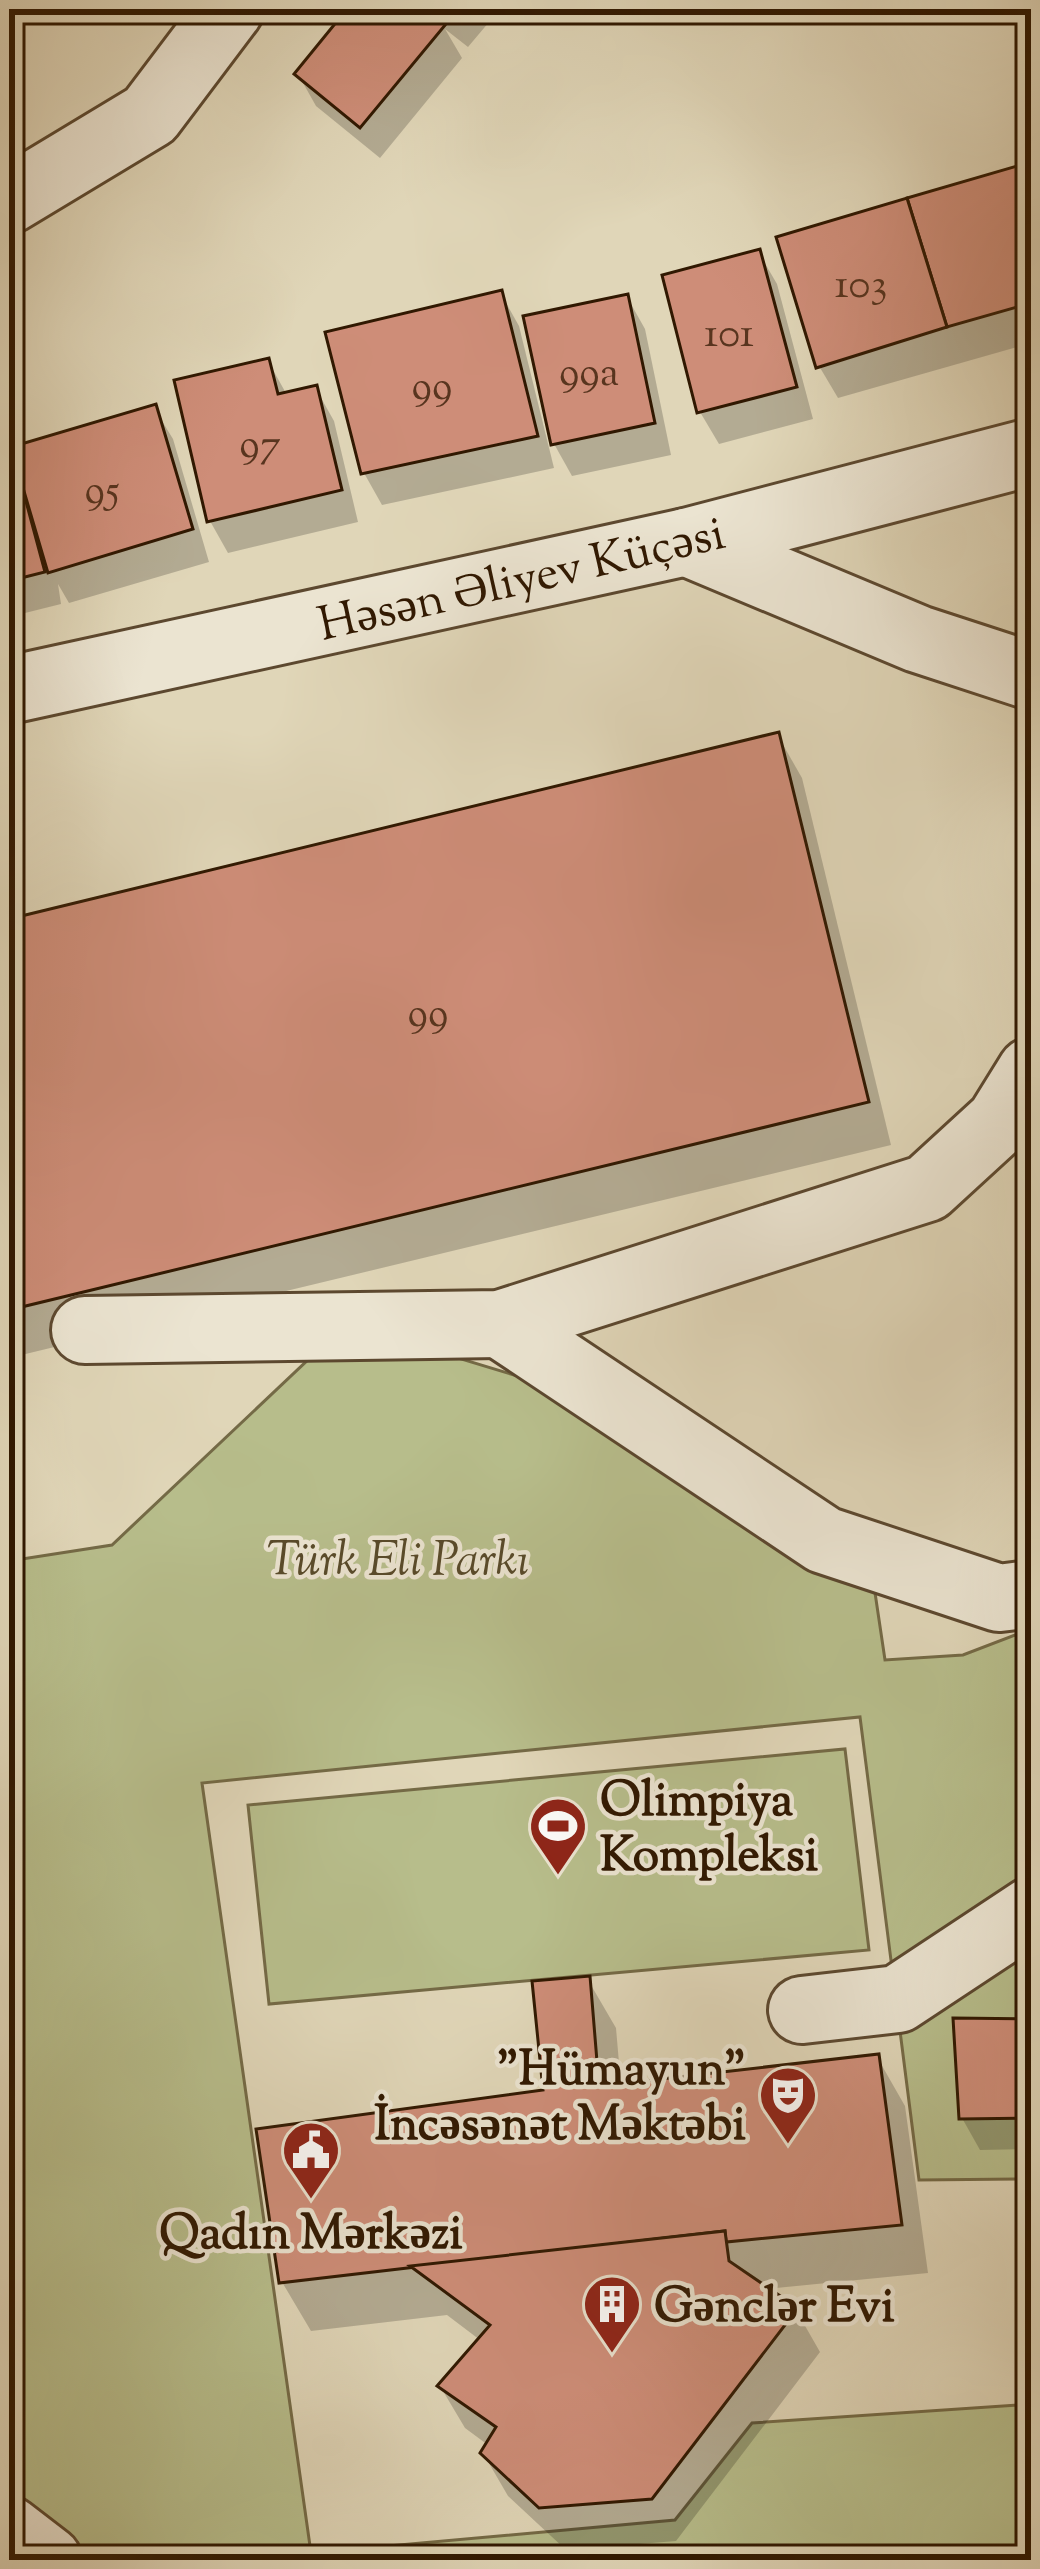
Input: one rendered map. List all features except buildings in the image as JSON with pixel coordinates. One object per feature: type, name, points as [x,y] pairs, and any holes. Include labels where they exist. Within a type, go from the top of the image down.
[{"type":"street","points":[[9,200],[150,116],[230,9]]},
{"type":"street","name":"Həsən Əliyev Küçəsi","points":[[9,690],[686,542],[1031,452]]},
{"type":"street","points":[[686,542],[917,639],[1031,676]]},
{"type":"street","points":[[85,1330],[500,1324],[927,1188],[1000,1121],[1031,1071]]},
{"type":"street","points":[[500,1324],[824,1540],[999,1598],[1031,1594]]},
{"type":"street","points":[[802,2010],[898,1999],[1031,1911]]},
{"type":"street","points":[[9,2530],[48,2560]]},
{"type":"green space","name":"Türk Eli Parkı","points":[[346,1324],[580,1395],[874,1586],[885,1660],[963,1655],[1031,1629],[1031,2179],[919,2180],[860,1717],[202,1783],[311,2553],[675,2520],[752,2423],[1031,2404],[1031,2560],[69,2560],[9,2515],[9,1561],[112,1545]]},
{"type":"green space","name":"Olimpiya Kompleksi","points":[[845,1749],[869,1950],[269,2004],[248,1805]]},
{"type":"place","name":"Olimpiya Kompleksi","points":[[558,1877]]},
{"type":"place","name":"\"Hümayun\" İncəsənət Məktəbi","points":[[788,2146]]},
{"type":"place","name":"Qadın Mərkəzi","points":[[311,2201]]},
{"type":"place","name":"Gənclər Evi","points":[[612,2355]]}]
